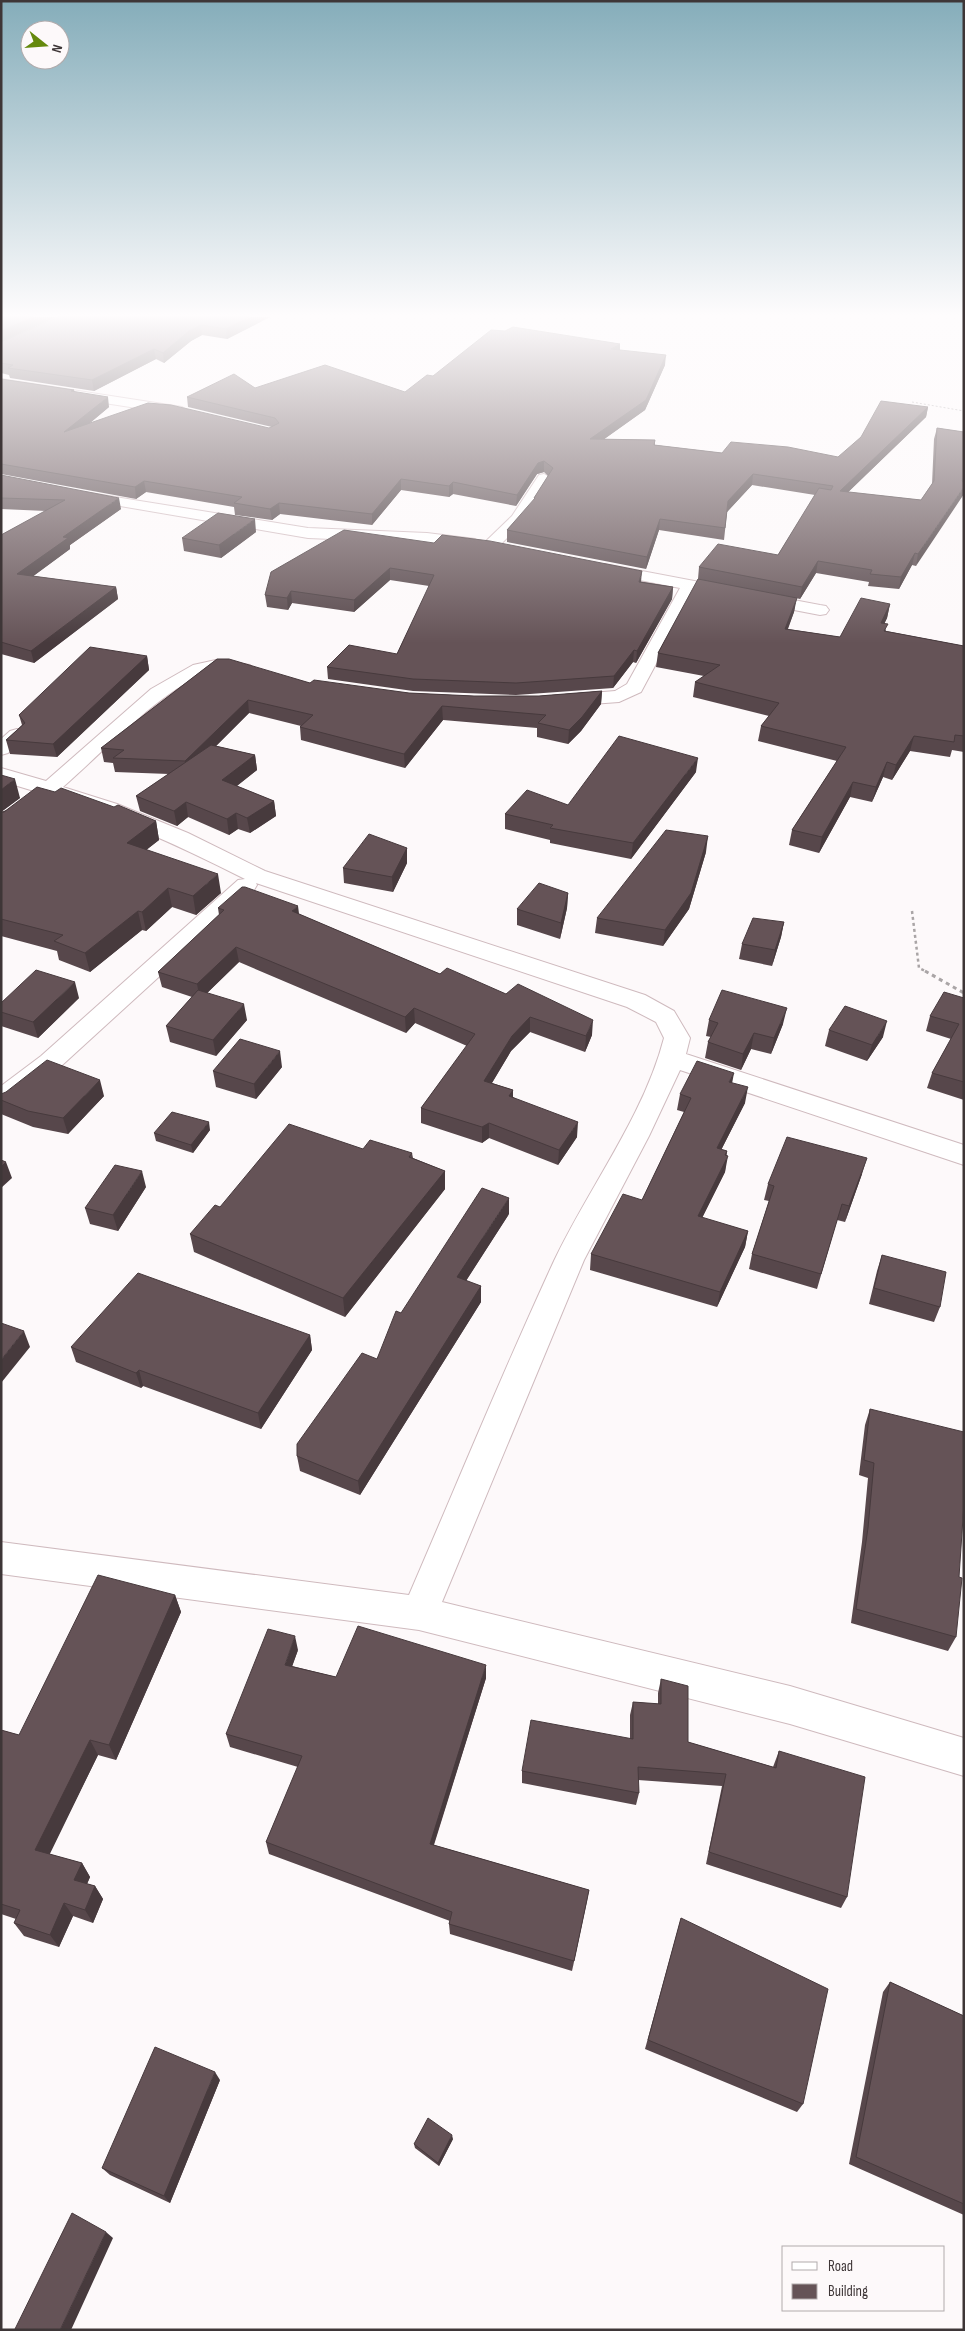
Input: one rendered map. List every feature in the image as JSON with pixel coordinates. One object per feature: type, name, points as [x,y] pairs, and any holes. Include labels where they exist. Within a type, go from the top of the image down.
[{"type":"street","points":[[490,546],[518,519],[544,478]]},
{"type":"street","points":[[67,492],[156,509],[308,533],[427,538],[508,550]]},
{"type":"street","points":[[593,566],[820,610]]},
{"type":"street","points":[[542,702],[619,696],[634,688],[690,585]]},
{"type":"street","points":[[1,824],[49,788],[158,693],[199,669],[216,665],[233,666],[259,672]]},
{"type":"street","points":[[1,749],[17,735]]},
{"type":"street","points":[[1,774],[128,815],[257,876],[636,1000],[665,1017],[677,1038],[672,1058],[636,1136],[569,1260],[419,1613]]},
{"type":"street","points":[[1,1100],[50,1062],[257,876]]},
{"type":"street","points":[[672,1058],[964,1155]]},
{"type":"street","points":[[1,1558],[419,1613],[790,1704],[964,1757]]},
{"type":"path","points":[[912,911],[919,968],[964,993]]},
{"type":"building","points":[[1,426],[72,426],[64,432],[82,426],[260,426],[269,428],[273,426],[609,426],[590,439],[655,440],[654,445],[722,453],[731,442],[788,447],[838,457],[861,437],[867,426],[908,426],[840,491],[921,500],[934,481],[937,428],[964,432],[964,477],[962,481],[964,481],[964,487],[918,554],[915,553],[901,577],[870,574],[872,570],[818,561],[802,587],[699,567],[718,544],[778,555],[819,488],[831,490],[833,486],[753,474],[728,501],[725,528],[660,519],[647,557],[507,530],[535,498],[553,468],[544,461],[538,463],[517,495],[453,482],[449,486],[401,479],[372,514],[279,503],[270,509],[234,503],[242,497],[144,481],[135,487],[1,464]]},
{"type":"building","points":[[1,475],[119,498],[63,537],[68,538],[17,574],[116,587],[31,651],[1,642],[1,535],[65,500],[1,498]]},
{"type":"building","points":[[218,513],[255,519],[219,545],[182,538]]},
{"type":"building","points":[[344,530],[434,543],[442,535],[490,541],[642,571],[639,582],[673,587],[637,651],[634,650],[614,676],[516,683],[413,679],[327,667],[349,645],[397,654],[434,575],[390,568],[354,600],[291,591],[287,598],[265,595],[271,572]]},
{"type":"building","points":[[698,579],[797,598],[785,629],[840,637],[861,598],[890,604],[881,623],[888,624],[884,631],[964,646],[964,736],[955,735],[954,742],[914,736],[896,765],[887,762],[876,787],[853,782],[822,837],[792,830],[846,747],[761,726],[779,703],[695,682],[720,665],[658,653]]},
{"type":"building","points":[[90,647],[147,656],[53,744],[6,740],[25,723],[19,715]]},
{"type":"building","points":[[217,659],[229,659],[310,683],[314,680],[409,693],[539,696],[602,691],[582,717],[569,730],[538,723],[546,715],[442,706],[404,754],[300,727],[313,715],[248,700],[185,761],[113,758],[124,750],[101,748]]},
{"type":"building","points":[[619,736],[698,758],[633,843],[550,828],[553,825],[505,814],[527,790],[568,805]]},
{"type":"building","points":[[211,745],[255,755],[222,780],[274,801],[247,818],[236,813],[227,819],[186,802],[174,811],[136,796]]},
{"type":"building","points":[[1,775],[15,779],[1,790]]},
{"type":"building","points":[[37,787],[55,792],[61,788],[114,807],[118,805],[156,821],[127,843],[218,874],[193,896],[168,888],[142,912],[138,911],[85,953],[54,941],[63,935],[1,919],[1,812],[4,812]]},
{"type":"building","points":[[666,830],[708,836],[691,893],[665,930],[597,918]]},
{"type":"building","points":[[369,834],[407,848],[392,877],[343,868]]},
{"type":"building","points":[[539,883],[568,893],[561,923],[517,909]]},
{"type":"building","points":[[242,887],[298,906],[292,911],[440,974],[447,968],[506,994],[518,984],[593,1020],[586,1036],[530,1017],[512,1036],[484,1081],[513,1090],[509,1096],[578,1122],[559,1150],[489,1123],[482,1127],[421,1108],[475,1034],[414,1008],[405,1017],[236,947],[197,984],[158,972],[224,910],[218,908]]},
{"type":"building","points":[[753,918],[784,922],[775,950],[742,944]]},
{"type":"building","points":[[36,970],[75,982],[33,1022],[1,1012],[1,1003]]},
{"type":"building","points":[[198,990],[244,1004],[213,1040],[166,1026]]},
{"type":"building","points":[[722,990],[787,1008],[774,1038],[754,1033],[743,1054],[708,1042],[718,1023],[709,1020]]},
{"type":"building","points":[[944,992],[964,998],[964,1082],[932,1073],[959,1024],[930,1016]]},
{"type":"building","points":[[845,1006],[887,1021],[872,1045],[829,1030]]},
{"type":"building","points":[[240,1039],[280,1051],[254,1084],[213,1071]]},
{"type":"building","points":[[47,1060],[100,1080],[63,1118],[28,1111],[1,1100],[1,1094]]},
{"type":"building","points":[[697,1061],[734,1073],[729,1082],[748,1087],[717,1148],[727,1151],[725,1155],[728,1156],[698,1216],[748,1231],[720,1292],[591,1254],[623,1194],[642,1200],[691,1098],[680,1094]]},
{"type":"building","points":[[172,1112],[209,1122],[191,1145],[154,1133]]},
{"type":"building","points":[[289,1124],[363,1149],[370,1140],[412,1153],[409,1157],[445,1171],[343,1298],[190,1234],[215,1205],[220,1207]]},
{"type":"building","points":[[787,1137],[867,1158],[849,1206],[842,1204],[821,1274],[752,1254],[774,1186],[768,1184]]},
{"type":"building","points":[[1,1160],[6,1162],[1,1167]]},
{"type":"building","points":[[115,1165],[142,1171],[113,1215],[85,1208]]},
{"type":"building","points":[[482,1188],[509,1198],[457,1277],[481,1286],[358,1481],[297,1456],[297,1444],[362,1353],[377,1359],[396,1311],[401,1313]]},
{"type":"building","points":[[882,1255],[946,1272],[940,1307],[874,1288]]},
{"type":"building","points":[[138,1273],[310,1335],[258,1413],[139,1370],[136,1373],[71,1347]]},
{"type":"building","points":[[1,1323],[24,1331],[1,1360]]},
{"type":"building","points":[[870,1409],[964,1432],[964,1503],[959,1577],[962,1578],[956,1637],[856,1609],[868,1528],[874,1463],[864,1460]]},
{"type":"building","points":[[98,1575],[175,1595],[109,1745],[90,1740],[35,1850],[82,1863],[74,1880],[95,1886],[85,1910],[64,1903],[50,1935],[14,1923],[20,1910],[1,1904],[1,1730],[19,1735]]},
{"type":"building","points":[[358,1626],[486,1665],[430,1844],[589,1890],[574,1961],[449,1924],[452,1912],[266,1842],[302,1756],[226,1734],[268,1629],[295,1636],[285,1665],[336,1677]]},
{"type":"building","points":[[661,1679],[688,1686],[688,1742],[776,1768],[779,1751],[865,1777],[847,1897],[709,1852],[726,1774],[638,1767],[639,1793],[522,1771],[531,1720],[633,1739],[633,1702],[661,1704]]},
{"type":"building","points":[[681,1918],[828,1989],[803,2104],[648,2040]]},
{"type":"building","points":[[890,1982],[964,2016],[964,2204],[856,2157]]},
{"type":"building","points":[[155,2047],[215,2072],[164,2196],[102,2168]]},
{"type":"building","points":[[428,2118],[452,2135],[438,2163],[414,2144]]},
{"type":"building","points":[[72,2213],[106,2232],[60,2330],[16,2330],[15,2329]]}]
